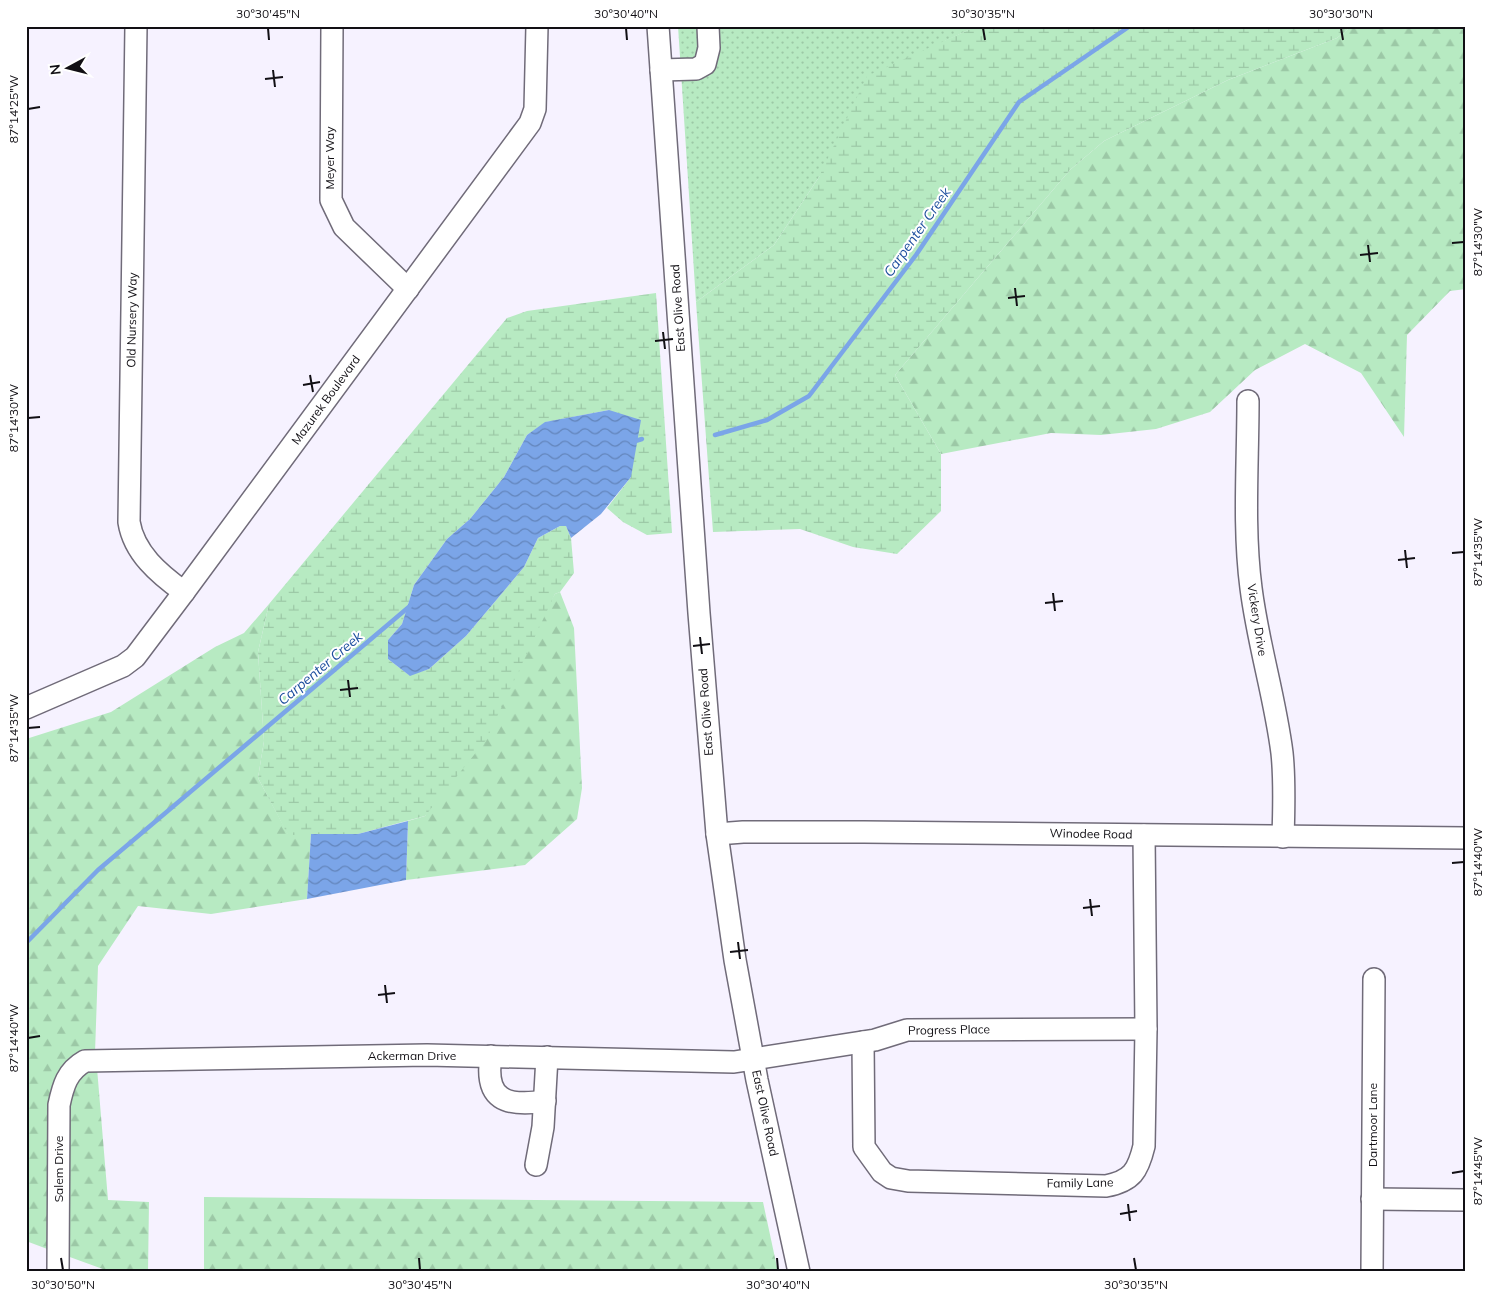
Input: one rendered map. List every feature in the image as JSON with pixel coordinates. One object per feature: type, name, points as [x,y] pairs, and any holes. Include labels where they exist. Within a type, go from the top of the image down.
[{"type":"street","name":"Old Nursery Way","points":[[136,26],[129,522],[131,535],[137,548],[164,578],[184,592]]},
{"type":"street","name":"Meyer Way","points":[[332,26],[331,200],[344,227],[408,289]]},
{"type":"street","name":"Mazurek Boulevard","points":[[26,708],[123,666],[135,657],[184,592],[530,123],[535,109],[537,26]]},
{"type":"street","name":"East Olive Road","points":[[658,26],[699,622],[717,834],[735,960],[799,1272]]},
{"type":"street","points":[[662,70],[696,68],[705,64],[709,48],[708,26]]},
{"type":"street","name":"Vickery Drive","points":[[1248,402],[1248,544],[1251,586],[1257,627],[1282,753],[1285,795],[1283,837]]},
{"type":"street","name":"Winodee Road","points":[[717,834],[743,832],[874,832],[1466,838]]},
{"type":"street","name":"Family Lane","points":[[863,1042],[864,1148],[882,1172],[891,1178],[908,1181],[1106,1186],[1122,1182],[1132,1175],[1140,1163],[1144,1146],[1146,1029],[1144,835]]},
{"type":"street","name":"Dartmoor Lane","points":[[1372,1272],[1374,979]]},
{"type":"street","name":"Progress Place","points":[[754,1059],[863,1042],[907,1030],[1146,1029]]},
{"type":"street","points":[[491,1056],[488,1072],[489,1082],[494,1091],[506,1100],[518,1104],[545,1102]]},
{"type":"street","name":"Ackerman Drive","points":[[73,1069],[85,1061],[114,1059],[491,1056],[734,1062],[754,1059]]},
{"type":"street","points":[[536,1165],[545,1102],[547,1057]]},
{"type":"street","name":"Salem Drive","points":[[58,1272],[59,1105],[63,1088],[73,1069]]},
{"type":"street","points":[[1372,1199],[1466,1200]]},
{"type":"green space","points":[[678,26],[977,26],[945,41],[819,177],[774,245],[696,302]]},
{"type":"green space","points":[[977,26],[1352,26],[1337,38],[1228,80],[1104,141],[1070,170],[895,375],[941,454],[941,511],[897,554],[853,547],[800,529],[713,532],[696,302],[774,245],[819,177],[867,76]]},
{"type":"green space","points":[[1352,26],[1466,26],[1466,289],[1450,291],[1407,335],[1404,437],[1361,373],[1305,344],[1255,370],[1210,412],[1156,429],[1101,435],[1051,433],[941,454],[895,375],[1070,170],[1104,141],[1228,80],[1337,38]]},
{"type":"green space","points":[[656,293],[672,533],[647,535],[623,522],[607,508],[631,477],[609,410],[546,422],[527,435],[504,477],[470,519],[447,539],[414,585],[402,624],[388,640],[388,659],[409,675],[429,669],[466,636],[524,567],[538,538],[560,526],[566,526],[571,538],[574,573],[560,592],[555,594],[486,740],[425,816],[358,834],[288,835],[258,778],[264,741],[258,652],[269,604],[507,318],[527,311]]},
{"type":"green space","points":[[560,592],[574,628],[582,788],[577,819],[525,865],[406,880],[408,821],[425,816],[555,594]]},
{"type":"green space","points":[[269,604],[258,652],[264,741],[258,778],[288,834],[311,834],[307,899],[211,914],[138,906],[98,966],[95,1053],[72,1058],[61,1069],[50,1250],[26,1241],[26,739],[111,712],[215,647],[244,633]]},
{"type":"green space","points":[[97,1068],[108,1200],[149,1202],[148,1272],[111,1272],[67,1256],[68,1106],[78,1075]]},
{"type":"green space","points":[[204,1197],[763,1202],[778,1272],[204,1272]]},
{"type":"water","points":[[609,410],[641,420],[631,477],[601,514],[571,538],[566,526],[560,526],[538,538],[524,567],[466,636],[429,669],[410,676],[388,659],[388,640],[402,624],[414,585],[447,539],[470,519],[504,477],[527,435],[545,422]]},
{"type":"water","points":[[408,821],[406,880],[307,899],[311,834],[358,834]]},
{"type":"waterway","name":"Carpenter Creek","points":[[715,435],[767,420],[809,396],[916,255],[1019,102],[1130,26]]},
{"type":"waterway","name":"Carpenter Creek","points":[[632,442],[642,439]]},
{"type":"waterway","name":"Carpenter Creek","points":[[26,943],[98,870],[410,606]]}]
